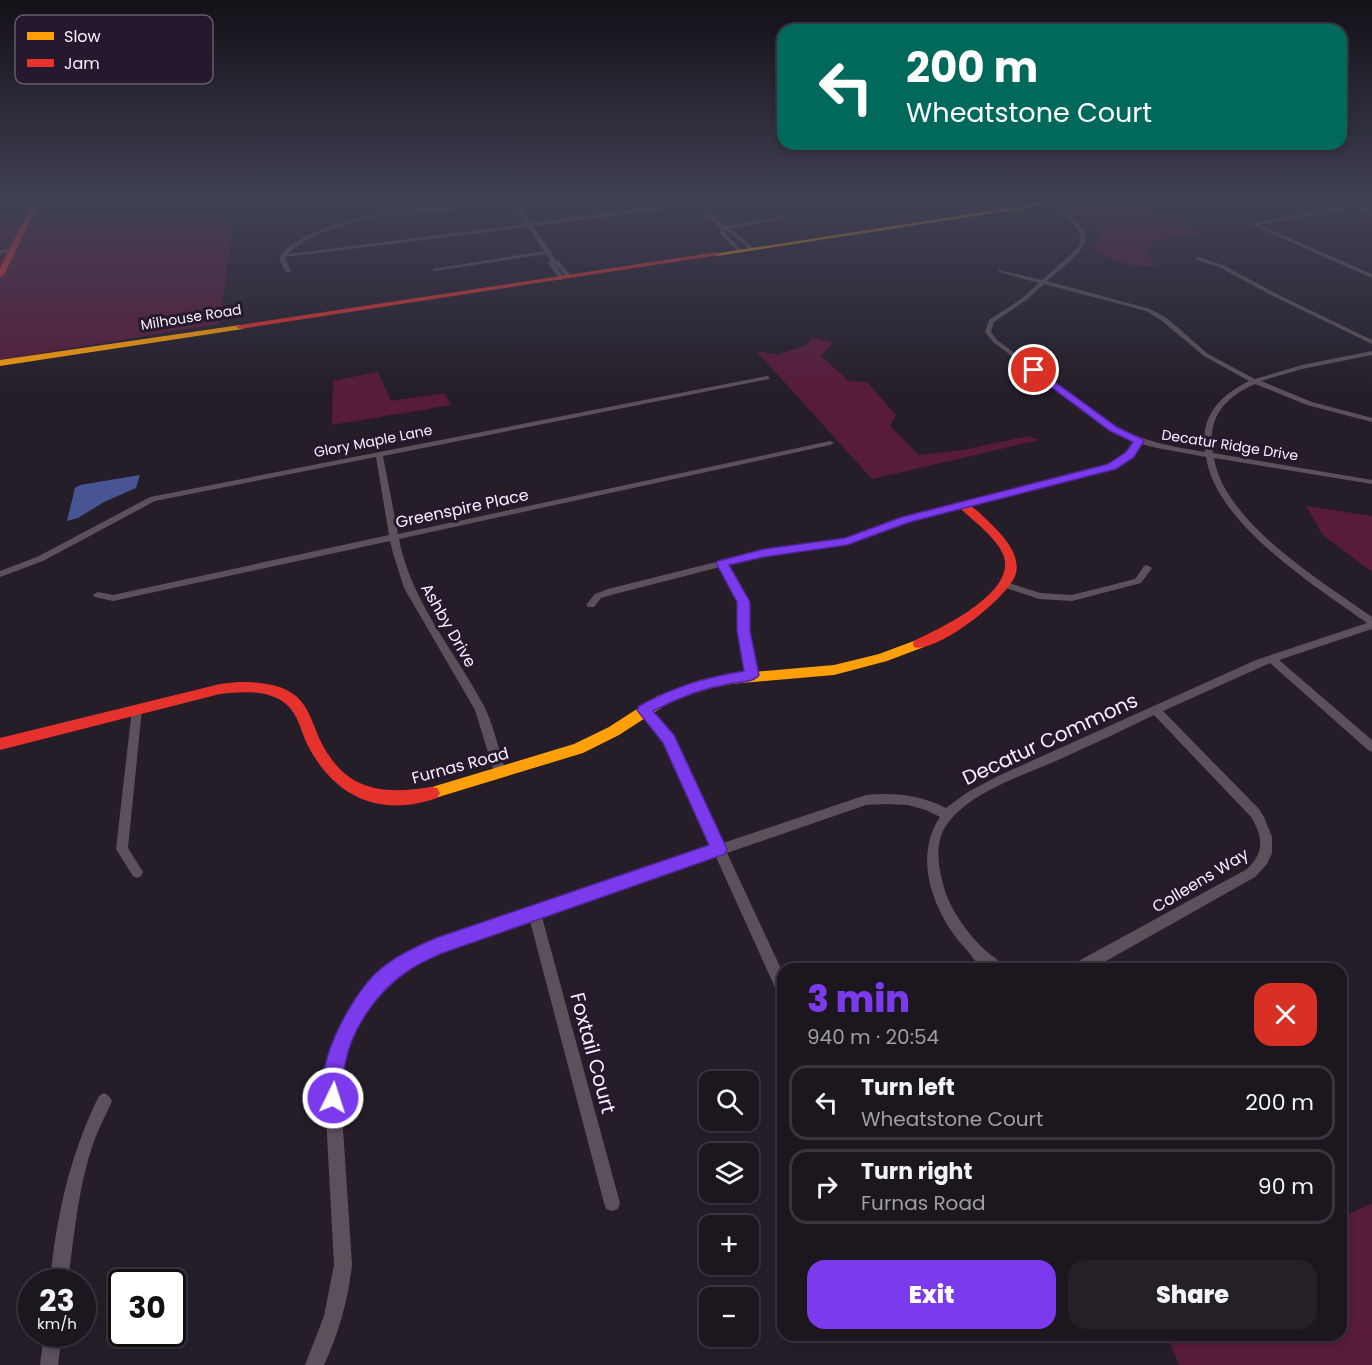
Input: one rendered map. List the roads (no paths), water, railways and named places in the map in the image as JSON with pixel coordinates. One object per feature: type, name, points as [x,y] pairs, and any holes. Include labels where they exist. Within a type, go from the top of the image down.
[{"type":"street","points":[[285,266],[288,272]]},
{"type":"street","points":[[435,269],[457,266]]},
{"type":"street","points":[[554,266],[565,277]]},
{"type":"street","name":"Milhouse Road","points":[[0,363],[640,266]]},
{"type":"street","name":"Decatur Ridge Drive","points":[[1060,266],[1014,307],[990,321],[988,333],[995,341],[1114,429],[1139,441],[1372,482]]},
{"type":"street","points":[[1220,266],[1372,342]]},
{"type":"street","points":[[1349,266],[1372,276]]},
{"type":"street","points":[[1001,271],[1150,311],[1170,322],[1206,355],[1257,380],[1347,416],[1372,420]]},
{"type":"street","points":[[1372,353],[1257,380],[1236,391],[1217,407],[1207,427],[1207,454],[1221,488],[1252,527],[1285,556],[1372,624]]},
{"type":"street","name":"Glory Maple Lane","points":[[0,574],[24,567],[56,553],[132,508],[153,499],[767,378]]},
{"type":"street","points":[[591,605],[598,596],[608,592],[764,553],[847,541],[898,522],[1112,467],[1130,454],[1139,441]]},
{"type":"street","name":"Greenspire Place","points":[[98,595],[112,598],[830,442]]},
{"type":"street","name":"Ashby Drive","points":[[379,454],[397,553],[415,599],[480,709],[500,772]]},
{"type":"street","points":[[963,505],[1007,552],[1012,567],[1006,585],[1039,596],[1072,598],[1138,581],[1147,568]]},
{"type":"street","points":[[722,563],[744,602],[744,631],[752,675]]},
{"type":"street","name":"Furnas Road","points":[[0,744],[232,687],[255,687],[279,692],[299,708],[324,765],[329,772],[349,787],[370,794],[403,797],[425,794],[576,749],[603,738],[669,696],[702,684],[752,675],[788,675],[831,670],[862,664],[896,652],[930,638],[960,621],[980,608],[1006,585]]},
{"type":"street","name":"Decatur Commons","points":[[948,815],[962,801],[1156,710],[1272,659],[1372,624]]},
{"type":"street","points":[[1272,659],[1372,747]]},
{"type":"street","points":[[137,709],[122,849],[137,872]]},
{"type":"street","points":[[644,710],[669,740],[777,975]]},
{"type":"street","name":"Colleens Way","points":[[1089,963],[1251,873],[1260,866],[1266,853],[1265,830],[1256,813],[1156,710]]},
{"type":"street","points":[[314,1365],[331,1325],[342,1278],[333,1080],[340,1046],[347,1028],[372,992],[404,963],[436,947],[719,849],[878,798],[910,801],[948,815],[940,828],[934,852],[934,875],[949,915],[966,942],[989,963]]},
{"type":"street","name":"Foxtail Court","points":[[534,913],[612,1203]]},
{"type":"street","points":[[61,1269],[74,1175],[85,1142],[104,1101]]},
{"type":"street","points":[[49,1365],[51,1347]]},
{"type":"water","points":[[140,475],[136,488],[104,502],[78,518],[67,521],[75,488],[80,485]]}]
